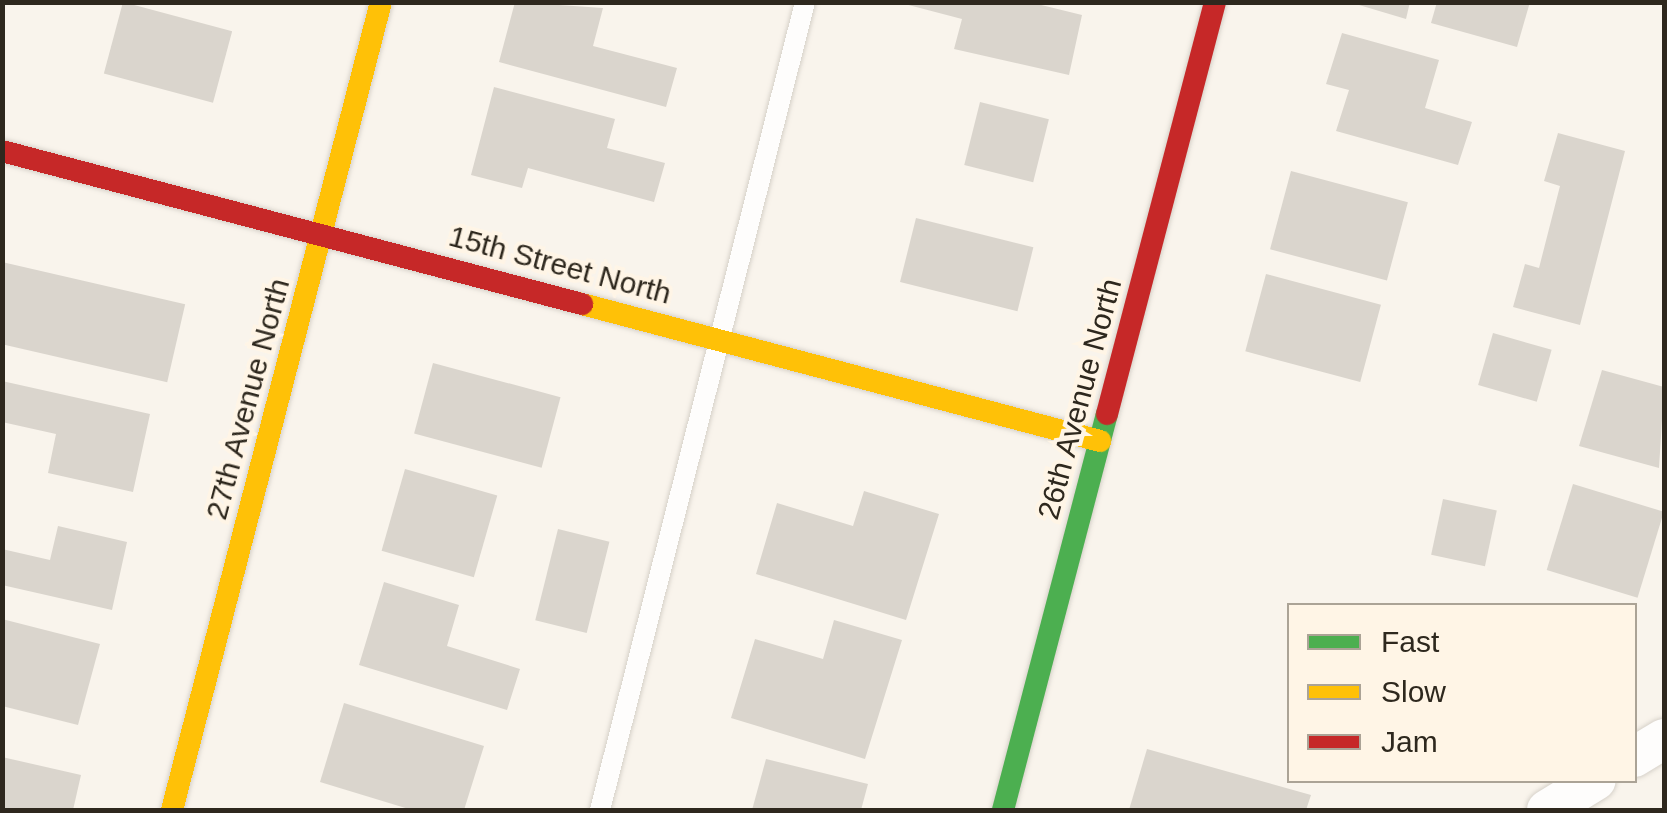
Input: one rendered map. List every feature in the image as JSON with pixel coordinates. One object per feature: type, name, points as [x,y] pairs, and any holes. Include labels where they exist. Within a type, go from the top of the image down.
[{"type":"street","name":"27th Avenue North","points":[[172,810],[381,2]]},
{"type":"street","name":"26th Avenue North","points":[[1003,810],[1215,2]]},
{"type":"street","name":"15th Street North","points":[[2,151],[323,232],[1100,441]]},
{"type":"street","points":[[1637,755],[1664,739]]},
{"type":"street","points":[[1548,810],[1591,783]]},
{"type":"lane","points":[[600,810],[805,2]]},
{"type":"building","points":[[123,2],[232,31],[213,103],[104,73]]},
{"type":"building","points":[[515,2],[603,8],[593,46],[677,68],[666,107],[499,62]]},
{"type":"building","points":[[897,2],[1029,2],[1082,15],[1069,75],[954,49],[962,19]]},
{"type":"building","points":[[1349,2],[1410,2],[1406,19]]},
{"type":"building","points":[[1437,2],[1530,2],[1517,47],[1431,23]]},
{"type":"building","points":[[1342,33],[1439,60],[1425,108],[1472,122],[1458,165],[1336,131],[1349,90],[1326,84]]},
{"type":"building","points":[[494,87],[615,119],[607,148],[665,163],[654,202],[528,168],[522,188],[471,175]]},
{"type":"building","points":[[980,102],[1049,119],[1033,182],[964,165]]},
{"type":"building","points":[[1558,133],[1625,151],[1580,325],[1513,307],[1525,264],[1539,268],[1560,186],[1544,181]]},
{"type":"building","points":[[1291,171],[1408,202],[1387,281],[1270,249]]},
{"type":"building","points":[[916,218],[1033,247],[1017,311],[900,282]]},
{"type":"building","points":[[2,262],[185,304],[167,382],[2,344]]},
{"type":"building","points":[[1266,274],[1381,305],[1360,382],[1245,351]]},
{"type":"building","points":[[1493,333],[1552,350],[1537,402],[1478,385]]},
{"type":"building","points":[[433,363],[561,397],[542,468],[414,434]]},
{"type":"building","points":[[1602,370],[1664,387],[1659,468],[1579,446]]},
{"type":"building","points":[[2,381],[150,414],[133,492],[48,473],[56,434],[2,422]]},
{"type":"building","points":[[405,469],[497,495],[474,577],[382,551]]},
{"type":"building","points":[[1573,484],[1664,512],[1638,598],[1547,570]]},
{"type":"building","points":[[864,491],[939,514],[906,620],[756,574],[777,503],[853,526]]},
{"type":"building","points":[[1443,499],[1497,510],[1485,566],[1431,555]]},
{"type":"building","points":[[58,526],[127,542],[112,610],[2,585],[2,549],[50,560]]},
{"type":"building","points":[[558,529],[609,542],[587,633],[535,620]]},
{"type":"building","points":[[384,582],[459,605],[447,646],[520,669],[507,710],[359,665]]},
{"type":"building","points":[[2,619],[100,644],[78,725],[2,706]]},
{"type":"building","points":[[834,620],[902,640],[865,759],[731,718],[755,639],[823,659]]},
{"type":"building","points":[[344,703],[484,746],[464,810],[412,810],[320,782]]},
{"type":"building","points":[[1147,749],[1311,795],[1306,810],[1129,810]]},
{"type":"building","points":[[2,757],[81,775],[73,810],[2,810]]},
{"type":"building","points":[[766,759],[868,784],[861,810],[752,810]]},
{"type":"traffic: fast","points":[[1003,810],[1107,414]]},
{"type":"traffic: slow","points":[[172,810],[381,2]]},
{"type":"traffic: slow","points":[[582,304],[1100,441]]},
{"type":"traffic: jam","points":[[1107,414],[1215,2]]},
{"type":"traffic: jam","points":[[2,151],[582,304]]}]
